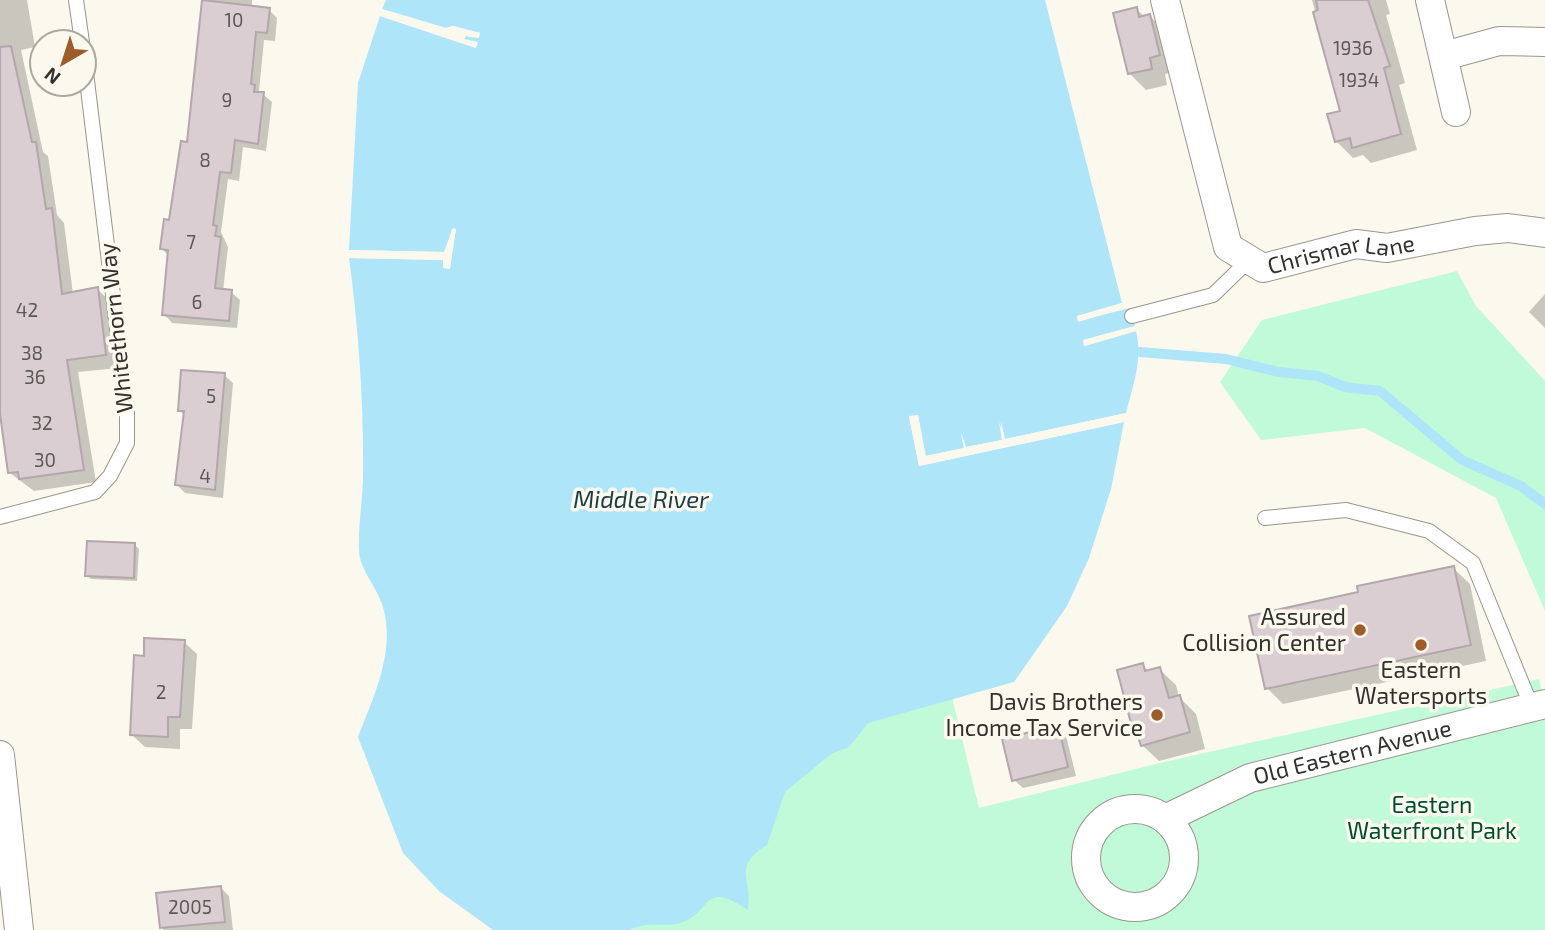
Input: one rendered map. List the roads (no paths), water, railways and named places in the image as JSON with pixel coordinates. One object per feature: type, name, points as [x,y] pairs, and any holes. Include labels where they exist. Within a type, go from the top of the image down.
[{"type":"street","name":"Chrismar Lane","points":[[1165,0],[1228,247],[1249,260],[1263,268],[1356,244],[1387,248],[1475,231],[1508,228],[1545,233]]},
{"type":"street","points":[[1430,0],[1456,112]]},
{"type":"street","points":[[1444,56],[1499,41],[1545,42]]},
{"type":"street","name":"Old Eastern Avenue","points":[[1165,819],[1250,778],[1539,706]]},
{"type":"street","points":[[0,755],[19,930]]},
{"type":"lane","points":[[76,0],[80,28]]},
{"type":"lane","name":"Whitethorn Way","points":[[0,517],[95,492],[110,476],[127,443],[127,410],[89,98]]},
{"type":"lane","points":[[1132,316],[1213,295],[1249,260]]},
{"type":"lane","points":[[1265,518],[1346,510],[1429,531],[1457,549],[1473,564],[1539,706]]},
{"type":"water","name":"Middle River","points":[[386,0],[1045,0],[1122,303],[1077,316],[1078,321],[1130,308],[1135,326],[1083,340],[1085,346],[1136,331],[1138,362],[1126,413],[1005,439],[999,422],[1002,440],[966,447],[961,433],[964,448],[925,456],[918,415],[909,417],[919,466],[1124,422],[1111,489],[1089,558],[1067,606],[1014,682],[868,723],[849,747],[831,754],[785,792],[767,845],[756,853],[746,867],[748,910],[723,897],[709,901],[692,917],[676,924],[644,925],[630,930],[493,930],[439,891],[403,853],[358,737],[382,672],[387,638],[382,604],[362,565],[359,551],[363,425],[349,258],[444,260],[443,267],[449,269],[456,229],[452,229],[445,252],[349,250],[358,83],[380,16],[476,48],[464,39],[465,36],[478,38],[480,33],[453,26],[446,28],[382,9]]},
{"type":"waterway","points":[[1140,352],[1226,359],[1279,372],[1318,376],[1345,387],[1380,391],[1462,460],[1521,486],[1545,504]]},
{"type":"place","name":"Assured Collision Center","points":[[1360,630]]},
{"type":"place","name":"Eastern Watersports","points":[[1421,645]]},
{"type":"place","name":"Davis Brothers Income Tax Service","points":[[1157,715]]},
{"type":"park label","name":"Eastern Waterfront Park","points":[[1432,818]]}]
